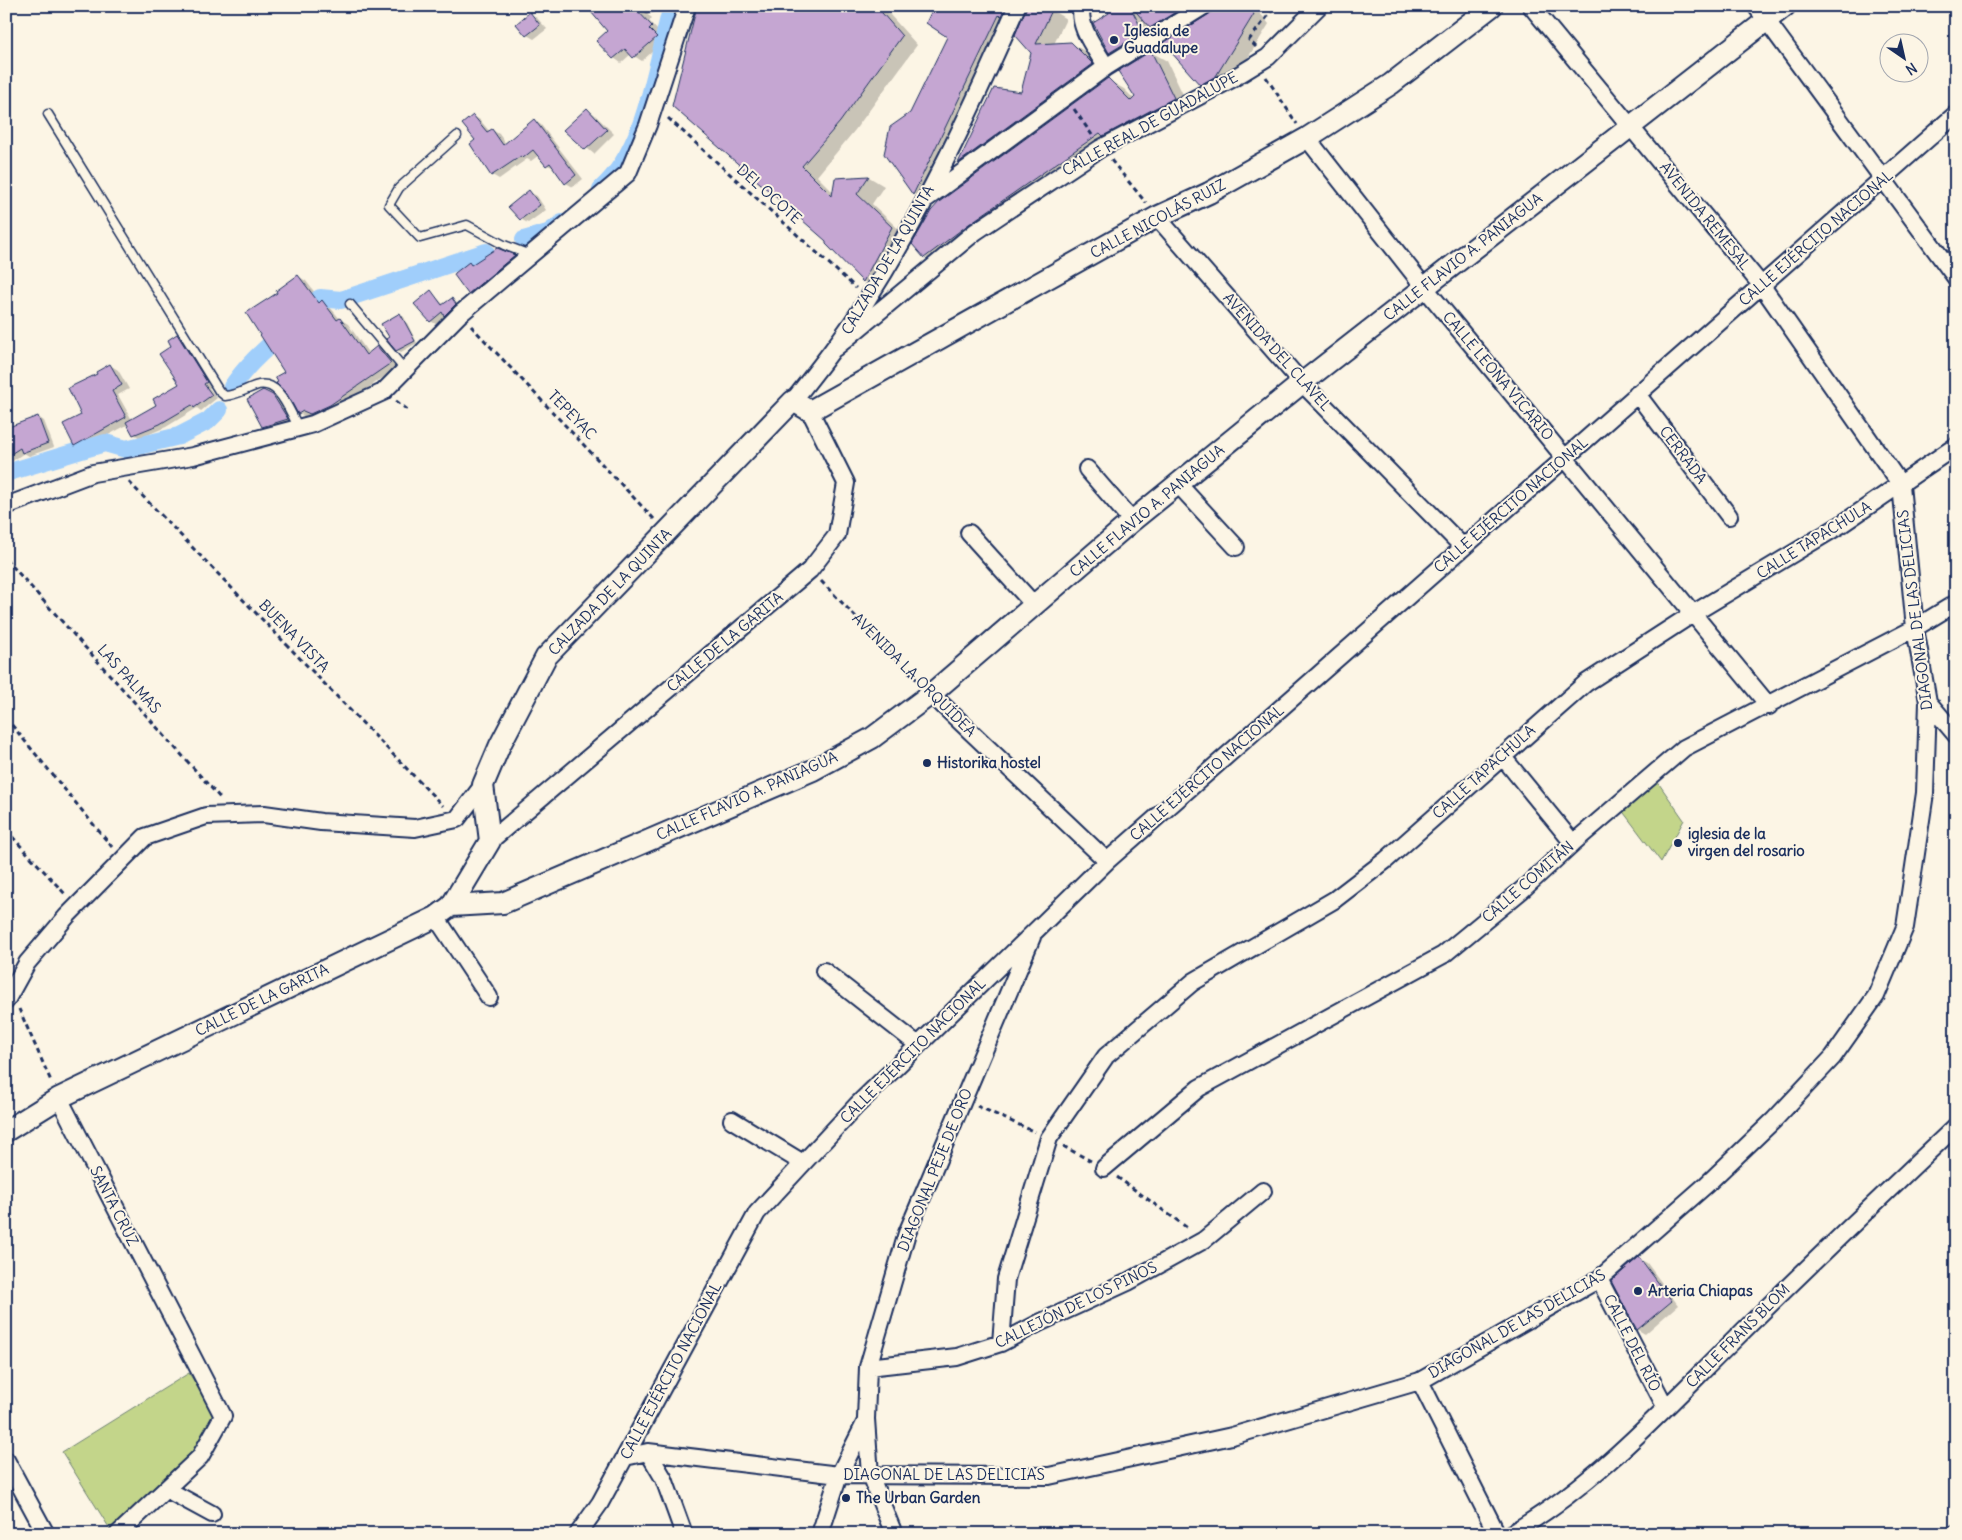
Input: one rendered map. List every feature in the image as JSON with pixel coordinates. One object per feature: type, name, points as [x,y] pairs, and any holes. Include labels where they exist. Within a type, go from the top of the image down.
[{"type":"street","points":[[6,506],[93,473],[194,456],[313,424],[383,392],[460,314],[628,173],[654,106],[687,6]]},
{"type":"street","name":"CALZADA DE LA QUINTA","points":[[455,820],[483,785],[500,745],[546,657],[793,400],[835,348],[868,299],[924,200],[986,75],[1017,6]]},
{"type":"street","points":[[1082,6],[1080,15],[1083,26],[1106,67]]},
{"type":"street","points":[[924,200],[1106,67],[1204,6]]},
{"type":"street","name":"CALLE REAL DE GUADALUPE","points":[[835,348],[975,232],[1102,148],[1263,61],[1319,6]]},
{"type":"street","name":"CALLE NICOLÁS RUIZ","points":[[810,412],[1157,217],[1209,193],[1306,138],[1392,84],[1492,6]]},
{"type":"street","name":"AVENIDA REMESAL","points":[[1531,6],[1762,286],[1901,486]]},
{"type":"street","name":"CALLE FLAVIO A. PANIAGUA","points":[[443,912],[503,903],[813,770],[872,738],[931,694],[1132,521],[1302,383],[1630,125],[1761,13],[1784,6]]},
{"type":"street","points":[[1761,13],[1882,180],[1956,278]]},
{"type":"street","name":"CALLE EJÉRCITO NACIONAL","points":[[578,1534],[600,1503],[756,1213],[917,1044],[1106,861],[1390,614],[1462,547],[1956,114]]},
{"type":"street","name":"CALLE LEONA VICARIO","points":[[1306,138],[1425,288],[1769,706]]},
{"type":"street","name":"AVENIDA DEL CLAVEL","points":[[1157,217],[1302,383],[1462,547]]},
{"type":"street","name":"CERRADA","points":[[1637,394],[1729,516]]},
{"type":"street","name":"CALLE DE LA GARITA","points":[[6,1131],[58,1098],[443,912],[490,841],[810,570],[837,535],[846,483],[810,412],[793,400]]},
{"type":"street","name":"CALLE TAPACHULA","points":[[1002,1343],[1006,1279],[1049,1138],[1106,1056],[1193,982],[1334,900],[1386,860],[1586,683],[1694,613],[1842,524],[1901,486],[1956,446]]},
{"type":"street","points":[[1087,469],[1132,521]]},
{"type":"street","points":[[1178,484],[1236,547]]},
{"type":"street","name":"DIAGONAL DE LAS DELICIAS","points":[[626,1456],[648,1452],[839,1475],[1049,1476],[1232,1436],[1420,1381],[1599,1279],[1706,1186],[1774,1120],[1832,1057],[1876,996],[1905,926],[1925,793],[1928,702],[1915,628],[1901,486]]},
{"type":"street","points":[[969,533],[1034,606]]},
{"type":"street","name":"CALLE COMITÁN","points":[[1104,1168],[1199,1088],[1443,956],[1522,890],[1573,843],[1684,748],[1769,706],[1915,628],[1956,603]]},
{"type":"street","name":"AVENIDA LA ORQUÍDEA","points":[[931,694],[1106,861]]},
{"type":"street","points":[[1928,702],[1956,735]]},
{"type":"street","points":[[1502,756],[1573,843]]},
{"type":"street","points":[[483,785],[490,841]]},
{"type":"street","points":[[9,997],[27,963],[76,907],[145,837],[206,816],[264,814],[321,822],[405,828],[455,820]]},
{"type":"street","points":[[443,912],[490,998]]},
{"type":"street","name":"DIAGONAL PEJE DE ORO","points":[[894,1534],[870,1475],[866,1419],[868,1367],[907,1232],[1035,930]]},
{"type":"street","points":[[824,971],[917,1044]]},
{"type":"street","name":"SANTA CRUZ","points":[[58,1098],[223,1416],[200,1457],[166,1489]]},
{"type":"street","points":[[732,1120],[803,1163]]},
{"type":"street","name":"CALLE FRANS BLOM","points":[[1510,1534],[1577,1489],[1666,1408],[1840,1236],[1956,1126]]},
{"type":"street","name":"CALLEJÓN DE LOS PINOS","points":[[868,1367],[957,1357],[1002,1343],[1128,1282],[1204,1240],[1263,1191]]},
{"type":"street","name":"CALLE DEL RÍO","points":[[1599,1279],[1666,1408]]},
{"type":"street","points":[[1420,1381],[1496,1534]]},
{"type":"street","points":[[820,1534],[839,1475],[866,1419]]},
{"type":"street","points":[[648,1452],[664,1479],[684,1534]]},
{"type":"street","points":[[6,1460],[46,1534]]},
{"type":"street","points":[[118,1534],[166,1489],[212,1514]]},
{"type":"lane","points":[[645,6],[649,8],[657,6]]},
{"type":"lane","points":[[48,114],[219,391],[225,396],[237,395],[262,383],[272,385],[280,393],[299,428]]},
{"type":"lane","points":[[457,136],[399,188],[389,205],[420,238],[467,225],[504,245],[530,255]]},
{"type":"lane","points":[[350,304],[405,370]]},
{"type":"path","points":[[1273,6],[1272,12],[1249,40],[1263,61],[1306,138]]},
{"type":"path","points":[[1065,96],[1102,148],[1157,217]]},
{"type":"path","name":"DEL OCOTE","points":[[654,106],[868,299]]},
{"type":"path","name":"TEPEYAC","points":[[460,314],[666,533]]},
{"type":"path","name":"BUENA VISTA","points":[[117,469],[455,820]]},
{"type":"path","name":"LAS PALMAS","points":[[6,559],[235,815]]},
{"type":"path","name":"AVENIDA LA ORQUÍDEA","points":[[810,570],[931,694]]},
{"type":"path","points":[[6,718],[105,840],[123,858]]},
{"type":"path","points":[[6,830],[76,907]]},
{"type":"path","points":[[9,997],[58,1098]]},
{"type":"green space","points":[[1657,781],[1684,820],[1661,862],[1621,809]]},
{"type":"green space","points":[[189,1373],[215,1415],[180,1471],[110,1529],[62,1452]]},
{"type":"building","points":[[597,6],[633,6],[652,26],[649,29],[657,37],[633,58],[625,49],[613,59],[596,41],[607,31],[591,12]]},
{"type":"building","points":[[697,6],[876,6],[902,36],[840,122],[802,166],[832,196],[835,178],[869,176],[857,194],[892,227],[863,282],[826,244],[826,241],[672,106]]},
{"type":"building","points":[[934,6],[1006,6],[1001,17],[999,15],[913,195],[884,154],[890,127],[910,113],[947,37],[926,23]]},
{"type":"building","points":[[1027,6],[1054,6],[1036,44],[1071,42],[1093,64],[958,163],[994,88],[1021,92],[1031,53],[1015,35]]},
{"type":"building","name":"Iglesia de Guadalupe","points":[[1104,6],[1130,6],[1143,32],[1109,53],[1093,23],[1109,13]]},
{"type":"building","points":[[1131,6],[1185,6],[1150,28]]},
{"type":"building","points":[[1214,6],[1247,6],[1254,14],[1216,76],[1200,85],[1163,43],[1209,14]]},
{"type":"building","points":[[530,12],[540,25],[526,36],[516,24]]},
{"type":"building","points":[[1151,51],[1174,98],[1103,136],[1100,133],[969,224],[924,258],[912,244],[931,211],[939,202],[1108,78],[1131,101],[1135,97],[1118,71]]},
{"type":"building","points":[[587,108],[607,130],[585,150],[563,130]]},
{"type":"building","points":[[473,115],[487,132],[492,129],[503,145],[534,119],[576,175],[565,184],[550,163],[546,166],[533,150],[523,158],[521,156],[491,176],[470,144],[475,140],[462,124]]},
{"type":"building","points":[[529,190],[540,205],[520,220],[508,207]]},
{"type":"building","points":[[497,248],[515,255],[468,294],[454,275],[455,273],[469,262],[471,265]]},
{"type":"building","points":[[298,275],[319,303],[322,300],[337,320],[340,318],[366,355],[377,346],[391,363],[330,405],[310,414],[303,411],[298,414],[287,394],[276,383],[278,382],[275,377],[284,372],[246,313],[277,293],[276,291]]},
{"type":"building","points":[[431,290],[442,305],[452,298],[456,304],[444,316],[442,312],[430,322],[414,304]]},
{"type":"building","points":[[400,313],[415,341],[396,351],[386,339],[389,337],[381,324]]},
{"type":"building","points":[[177,334],[207,382],[204,384],[212,395],[194,408],[192,405],[160,424],[133,435],[126,422],[156,405],[153,399],[179,384],[159,354],[171,346],[168,340]]},
{"type":"building","points":[[110,364],[122,385],[112,391],[126,417],[74,446],[63,424],[81,415],[68,388],[97,374],[96,372]]},
{"type":"building","points":[[263,390],[273,395],[288,419],[262,427],[247,399]]},
{"type":"building","points":[[38,416],[48,443],[22,453],[20,448],[6,457],[6,428]]},
{"type":"building","name":"Arteria Chiapas","points":[[1639,1257],[1672,1301],[1637,1330],[1611,1281]]},
{"type":"waterway","points":[[601,189],[617,172],[629,152],[639,129],[655,79],[672,6]]},
{"type":"waterway","points":[[524,240],[548,233],[562,223]]},
{"type":"waterway","points":[[232,387],[253,361],[293,323],[293,318],[320,298],[341,300],[486,252]]},
{"type":"waterway","points":[[6,473],[105,443],[126,449],[179,436],[208,421],[219,410]]},
{"type":"place","name":"Iglesia de Guadalupe","points":[[1114,40]]},
{"type":"place","name":"Historika hostel","points":[[927,763]]},
{"type":"place","name":"iglesia de la virgen del rosario","points":[[1678,843]]},
{"type":"place","name":"Arteria Chiapas","points":[[1638,1291]]},
{"type":"place","name":"The Urban Garden","points":[[846,1498]]}]
